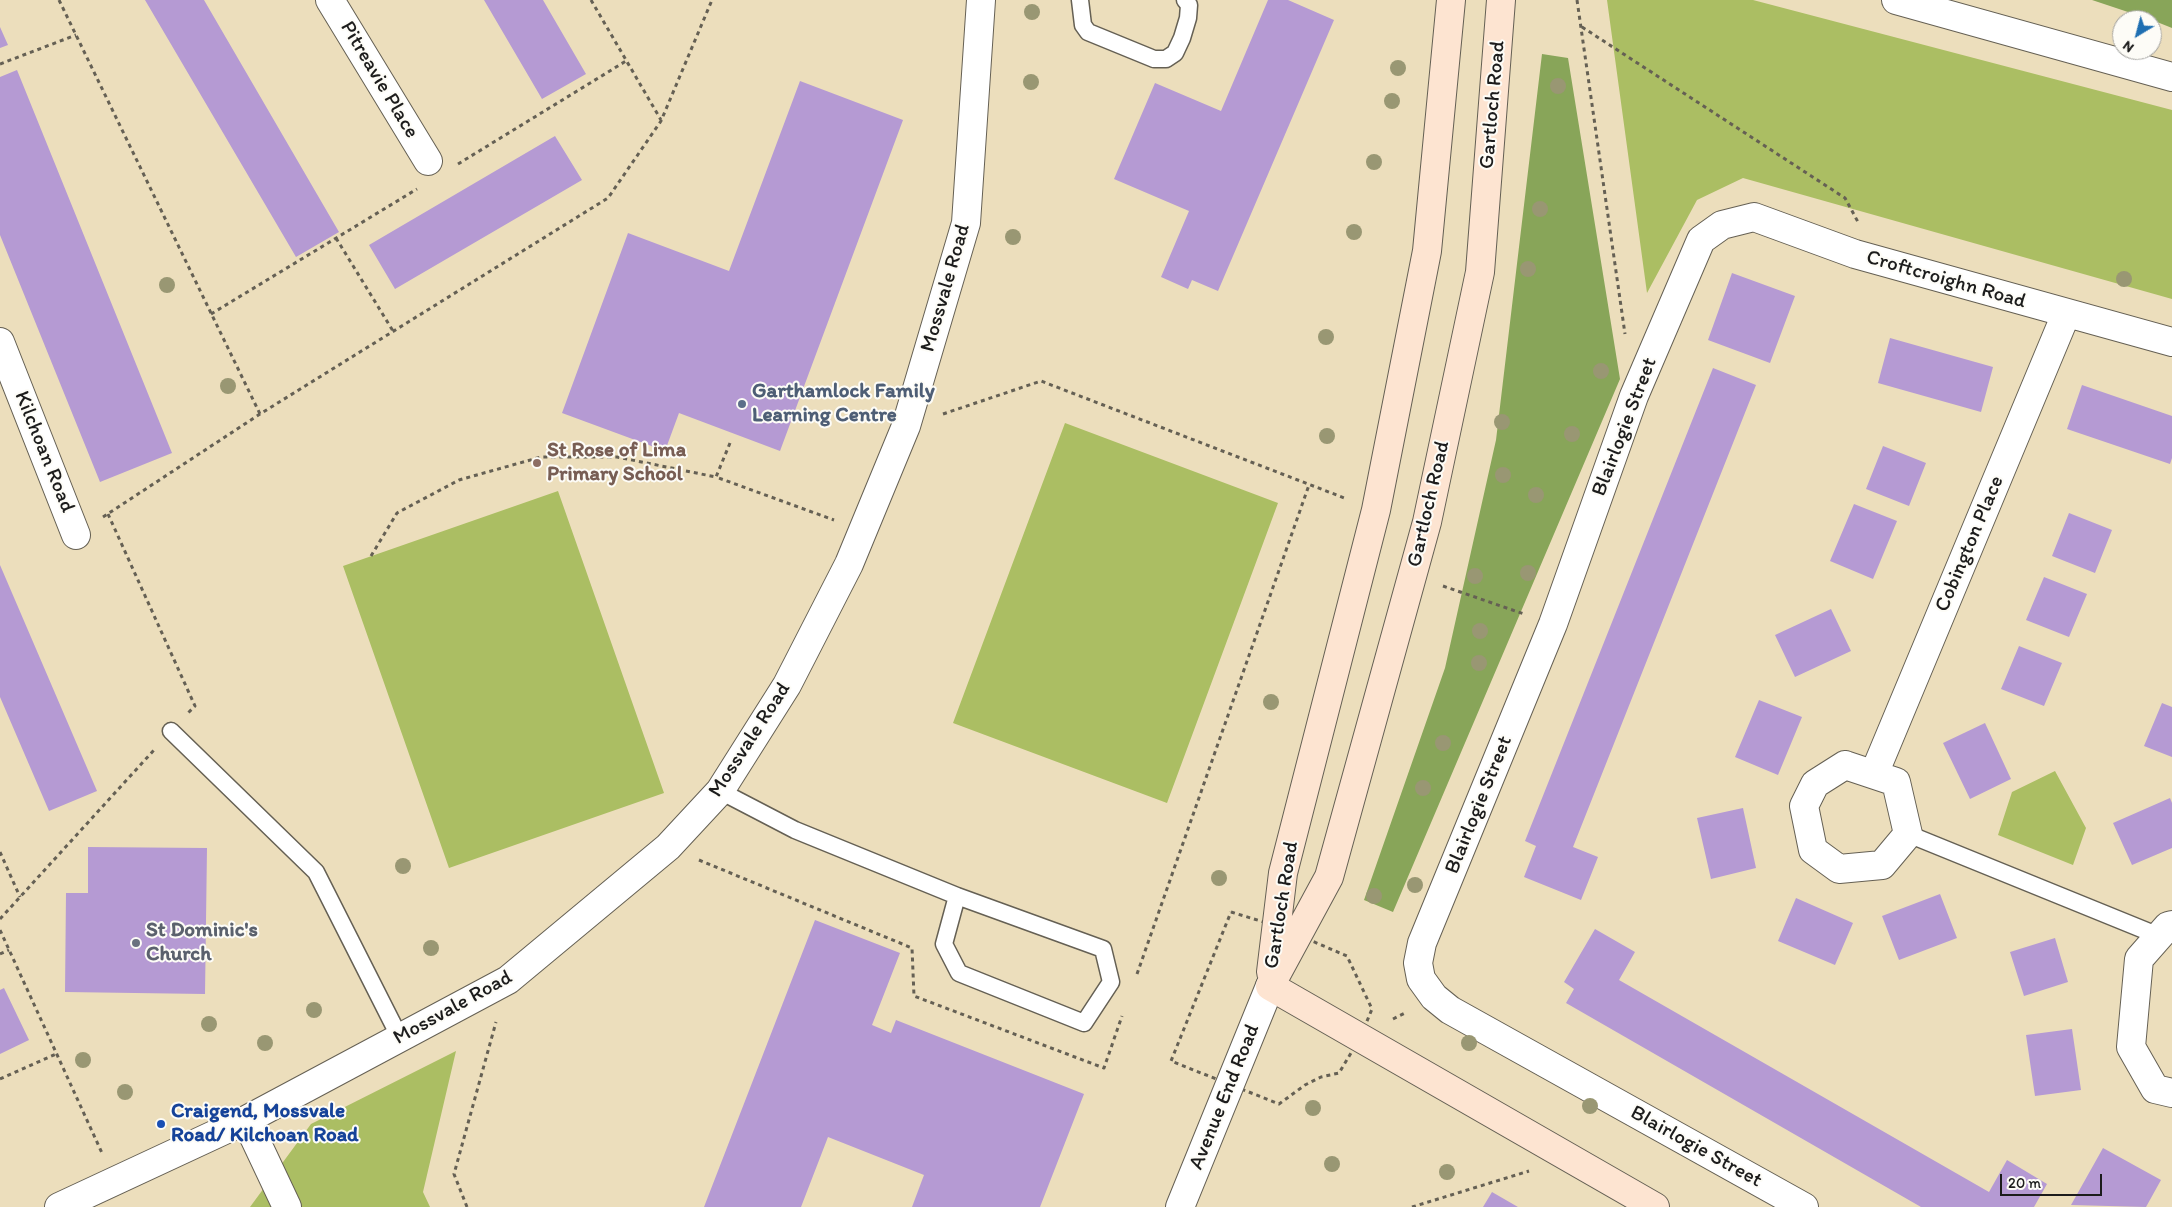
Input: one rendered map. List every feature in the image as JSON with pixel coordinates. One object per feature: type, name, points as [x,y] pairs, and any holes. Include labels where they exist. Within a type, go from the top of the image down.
[{"type":"main road","name":"Gartloch Road","points":[[1270,986],[1282,873],[1376,510],[1426,251],[1451,0]]},
{"type":"main road","name":"Gartloch Road","points":[[1270,986],[1329,877],[1427,522],[1480,272],[1501,0]]},
{"type":"main road","name":"Gartloch Road","points":[[1270,986],[1655,1207]]},
{"type":"street","name":"Pitreavie Place","points":[[330,0],[428,160]]},
{"type":"street","name":"Mossvale Road","points":[[59,1207],[246,1120],[508,980],[668,847],[720,791],[787,685],[849,564],[906,426],[966,223],[981,0]]},
{"type":"street","points":[[1896,0],[2172,77]]},
{"type":"street","name":"Croftcroighn Road","points":[[1722,225],[1754,217],[1855,254],[2172,342]]},
{"type":"street","name":"Blairlogie Street","points":[[1722,225],[1701,240],[1634,396],[1553,624],[1422,944],[1418,963],[1421,979],[1434,997],[1450,1010],[1804,1207]]},
{"type":"street","name":"Cobington Place","points":[[1874,774],[2066,314]]},
{"type":"street","name":"Kilchoan Road","points":[[0,342],[76,535]]},
{"type":"street","points":[[1846,765],[1874,774],[1896,782],[1908,834],[1882,865],[1839,869],[1813,850],[1804,806],[1815,784],[1846,765]]},
{"type":"street","points":[[2166,931],[2139,959],[2131,1046],[2155,1089],[2172,1093]]},
{"type":"street","name":"Avenue End Road","points":[[1180,1207],[1270,986]]},
{"type":"street","points":[[246,1120],[287,1207]]},
{"type":"lane","points":[[1080,0],[1083,25],[1088,32],[1154,59],[1166,59],[1175,53],[1182,38],[1189,6],[1185,0]]},
{"type":"lane","points":[[171,732],[316,872],[400,1038]]},
{"type":"lane","points":[[720,791],[795,830],[957,896],[1103,949],[1111,982],[1084,1023],[959,972],[944,944],[957,896]]},
{"type":"lane","points":[[1908,834],[2166,931]]},
{"type":"path","points":[[59,0],[260,414]]},
{"type":"path","points":[[591,0],[661,121]]},
{"type":"path","points":[[76,535],[260,414],[608,198],[661,121],[712,0]]},
{"type":"path","points":[[1577,0],[1626,338]]},
{"type":"path","points":[[1581,26],[1845,198],[1881,261]]},
{"type":"path","points":[[0,64],[76,35]]},
{"type":"path","points":[[336,238],[392,331]]},
{"type":"path","points":[[906,426],[1040,381],[1376,510]]},
{"type":"path","points":[[716,477],[730,443]]},
{"type":"path","points":[[370,556],[397,513],[459,480],[541,457],[617,457],[716,477],[862,531]]},
{"type":"path","points":[[1134,984],[1310,485]]},
{"type":"path","points":[[0,919],[194,706],[108,514]]},
{"type":"path","points":[[1412,576],[1553,624]]},
{"type":"path","points":[[668,847],[912,948],[914,996],[1104,1068],[1124,1012]]},
{"type":"path","points":[[0,852],[20,897]]},
{"type":"path","points":[[0,930],[115,1181]]},
{"type":"path","points":[[0,954],[9,950]]},
{"type":"path","points":[[467,1207],[454,1174],[508,980]]},
{"type":"path","points":[[0,1079],[56,1054]]},
{"type":"path","points":[[1412,1207],[1570,1159]]},
{"type":"green space","points":[[1607,0],[1753,0],[2172,110],[2172,299],[1743,178],[1697,200],[1647,293]]},
{"type":"green space","points":[[2092,0],[2172,0],[2172,28],[2162,24],[2162,10],[2122,10]]},
{"type":"green space","points":[[1542,54],[1568,58],[1620,379],[1393,912],[1364,900],[1445,668],[1496,440]]},
{"type":"green space","points":[[1065,423],[1278,503],[1167,803],[953,723]]},
{"type":"green space","points":[[558,491],[664,793],[449,868],[343,566]]},
{"type":"green space","points":[[2055,771],[2086,828],[2073,865],[1998,835],[2012,792]]},
{"type":"green space","points":[[456,1051],[423,1192],[430,1207],[250,1207],[311,1124]]},
{"type":"building","points":[[145,0],[204,0],[339,232],[296,257]]},
{"type":"building","points":[[484,0],[543,0],[586,74],[542,99]]},
{"type":"building","points":[[1268,0],[1288,0],[1334,20],[1218,291],[1192,280],[1188,289],[1161,277],[1189,211],[1114,179],[1155,83],[1221,111]]},
{"type":"building","points":[[0,27],[8,45],[0,48]]},
{"type":"building","points":[[17,70],[172,453],[100,482],[0,235],[0,77]]},
{"type":"building","points":[[800,81],[903,120],[780,451],[679,413],[665,451],[562,413],[628,233],[729,271]]},
{"type":"building","points":[[555,136],[582,180],[395,289],[369,245]]},
{"type":"building","points":[[1732,273],[1795,296],[1770,363],[1708,340]]},
{"type":"building","points":[[1890,338],[1993,367],[1981,412],[1878,383]]},
{"type":"building","points":[[1713,368],[1756,385],[1573,847],[1598,857],[1581,900],[1524,877],[1536,846],[1525,841]]},
{"type":"building","points":[[2082,385],[2172,416],[2172,458],[2170,464],[2067,429]]},
{"type":"building","points":[[1883,446],[1926,463],[1909,506],[1866,489]]},
{"type":"building","points":[[1854,504],[1897,521],[1873,579],[1830,561]]},
{"type":"building","points":[[2069,513],[2112,530],[2095,573],[2052,556]]},
{"type":"building","points":[[0,565],[97,791],[49,811],[0,697]]},
{"type":"building","points":[[2044,577],[2087,594],[2069,637],[2026,620]]},
{"type":"building","points":[[1831,609],[1851,651],[1795,677],[1775,635]]},
{"type":"building","points":[[2019,646],[2062,663],[2044,706],[2001,689]]},
{"type":"building","points":[[1759,700],[1802,717],[1778,775],[1735,757]]},
{"type":"building","points":[[2162,703],[2172,707],[2172,757],[2144,746]]},
{"type":"building","points":[[1985,723],[2011,779],[1970,799],[1943,743]]},
{"type":"building","points":[[2170,798],[2172,803],[2172,848],[2132,865],[2113,823]]},
{"type":"building","points":[[1743,808],[1756,868],[1711,879],[1697,818]]},
{"type":"building","name":"St Dominic's Church","points":[[88,847],[207,848],[205,994],[65,992],[66,893],[88,893]]},
{"type":"building","points":[[1940,894],[1957,938],[1899,960],[1882,916]]},
{"type":"building","points":[[1796,898],[1853,923],[1835,965],[1778,941]]},
{"type":"building","points":[[815,920],[900,953],[872,1025],[891,1033],[896,1020],[1084,1094],[1040,1207],[912,1207],[924,1175],[828,1137],[801,1207],[704,1207]]},
{"type":"building","points":[[1595,929],[1635,952],[1619,980],[1989,1192],[2007,1160],[2047,1184],[2034,1207],[1921,1207],[1566,1003],[1574,989],[1564,982]]},
{"type":"building","points":[[2055,938],[2068,982],[2024,996],[2010,952]]},
{"type":"building","points":[[4,988],[29,1040],[0,1054],[0,990]]},
{"type":"building","points":[[2072,1029],[2081,1090],[2035,1096],[2026,1035]]},
{"type":"building","points":[[2103,1148],[2161,1180],[2146,1207],[2071,1205]]},
{"type":"building","points":[[1492,1192],[1518,1207],[1483,1207]]},
{"type":"place","name":"Garthamlock Family Learning Centre","points":[[742,404]]},
{"type":"place","name":"St Rose of Lima Primary School","points":[[537,463]]},
{"type":"place","name":"St Dominic's Church","points":[[136,943]]},
{"type":"place","name":"Craigend, Mossvale Road/ Kilchoan Road","points":[[161,1124]]}]
